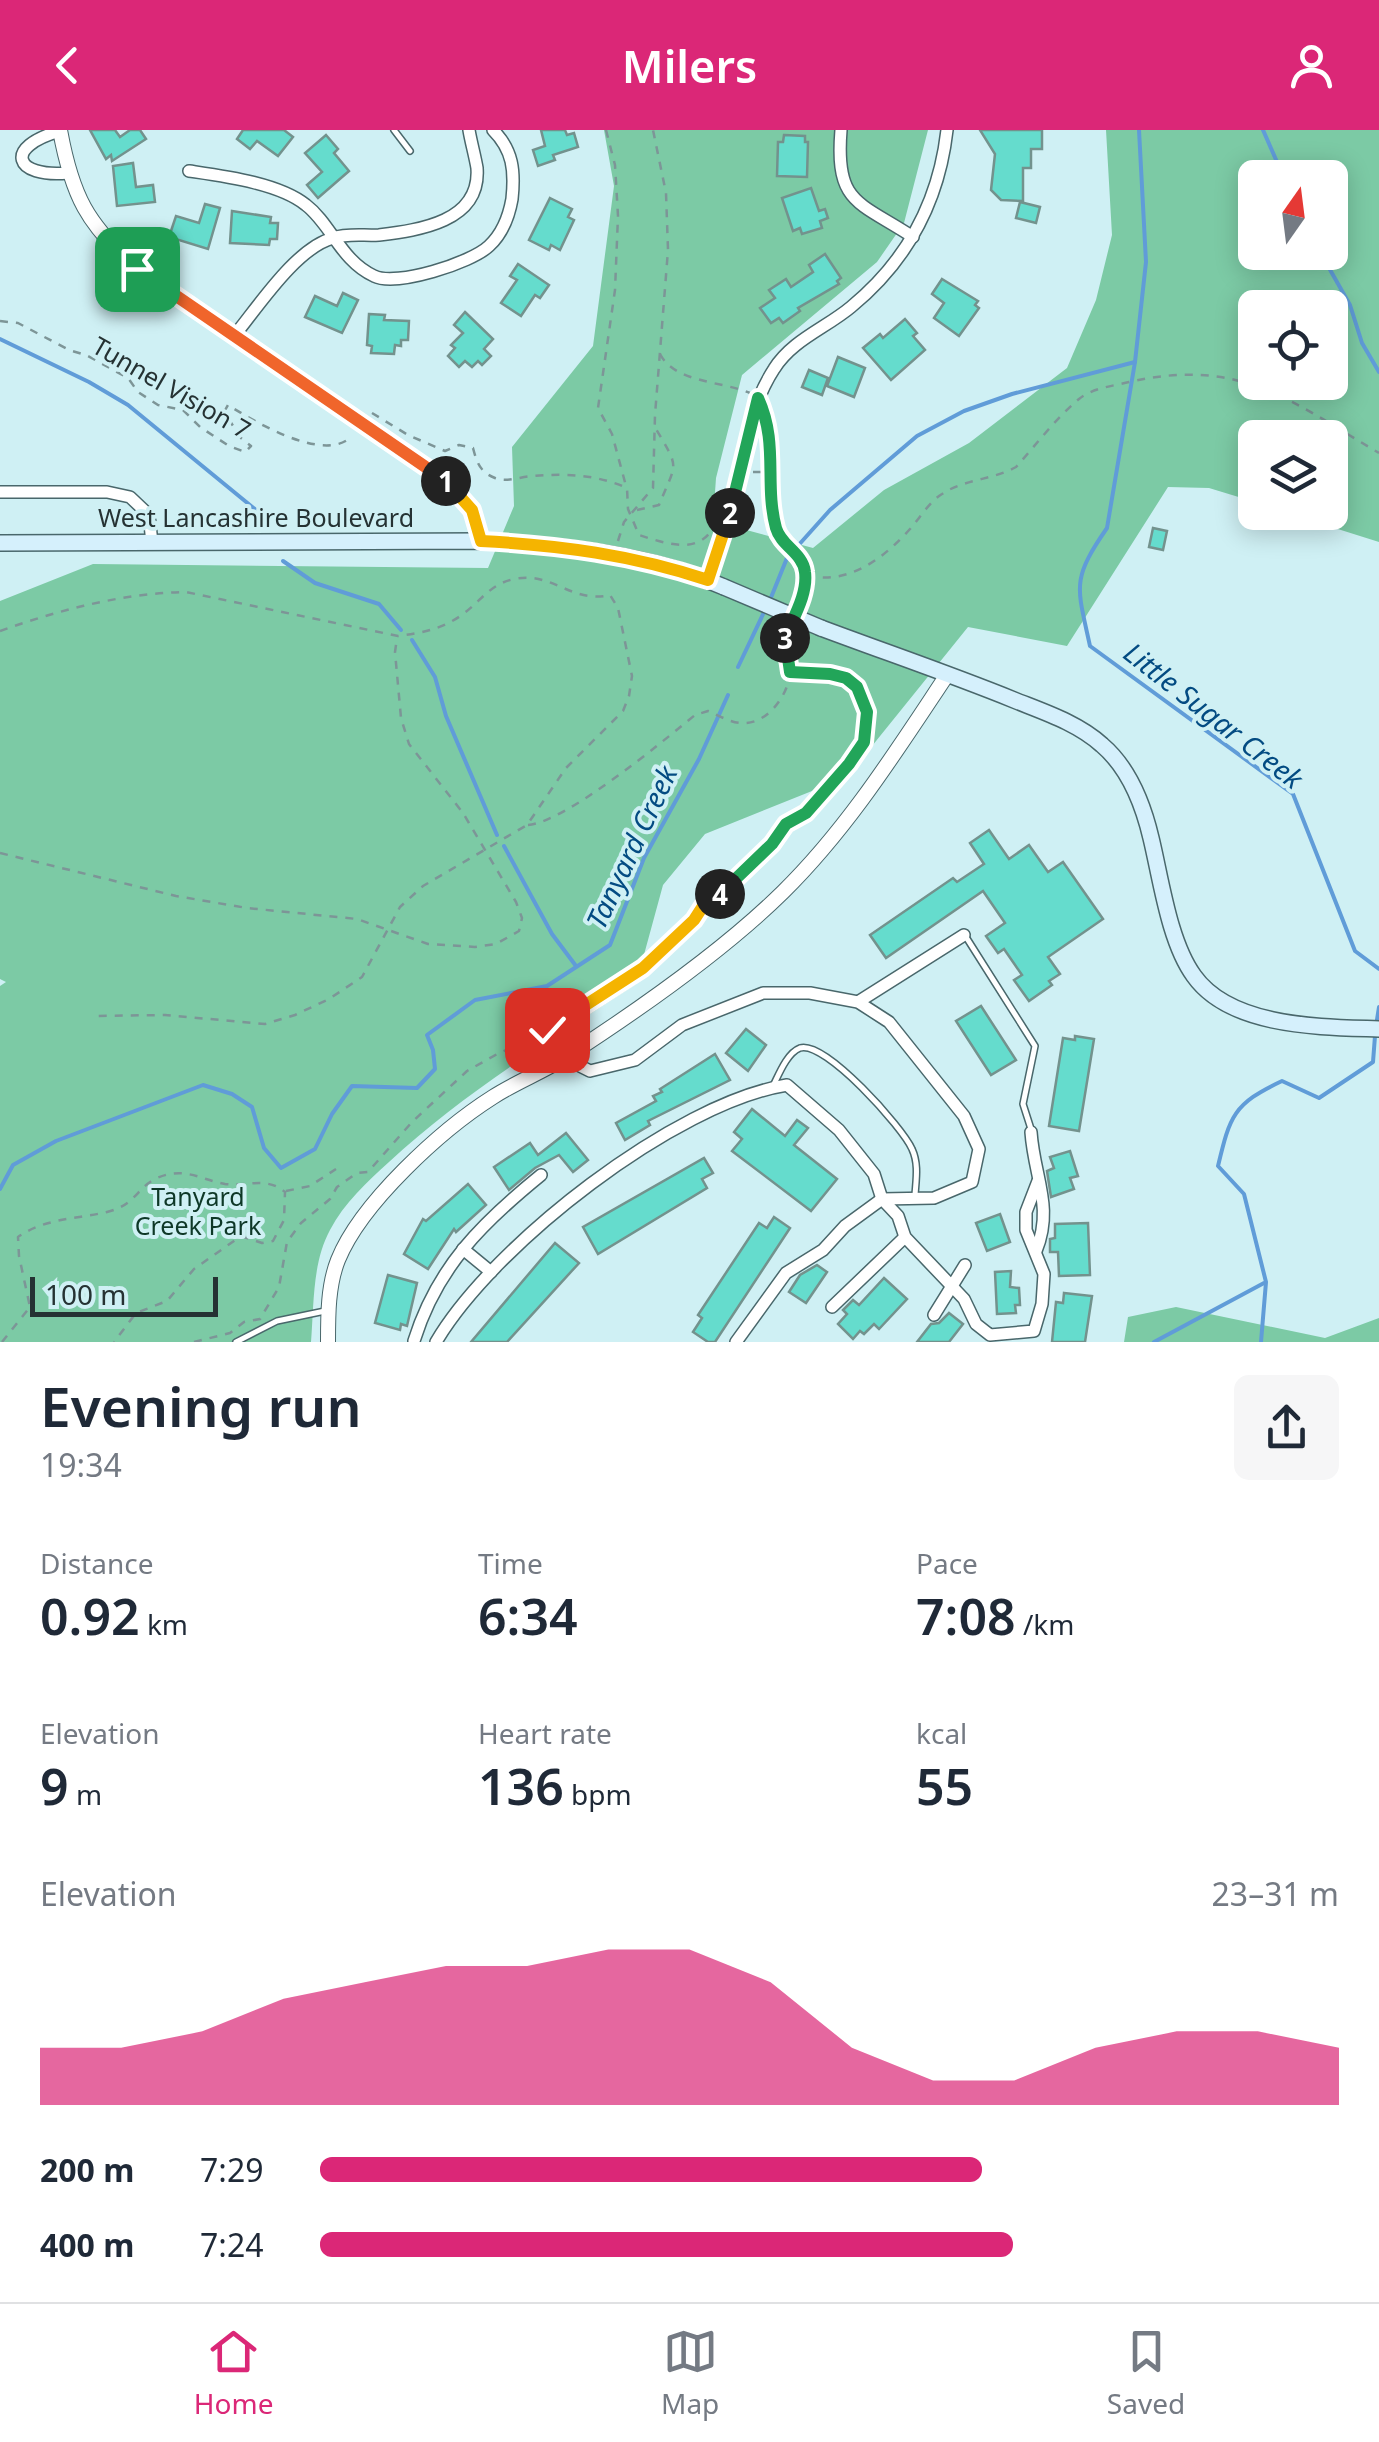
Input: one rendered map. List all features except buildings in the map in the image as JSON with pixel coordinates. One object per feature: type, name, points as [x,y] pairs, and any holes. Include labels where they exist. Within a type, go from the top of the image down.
[{"type":"main road","name":"West Lancashire Boulevard","points":[[0,544],[481,541],[620,555],[708,580],[821,628],[1066,721],[1103,745],[1132,783],[1147,820],[1178,944],[1195,978],[1236,1008],[1280,1022],[1379,1030]]},
{"type":"street","points":[[68,173],[45,175],[28,168],[24,150],[29,142],[60,130],[68,173],[95,228],[115,249],[137,269],[448,482],[472,510],[481,541]]},
{"type":"street","points":[[234,336],[299,258],[332,238],[446,222],[469,199],[478,172],[469,130]]},
{"type":"street","points":[[190,171],[282,192],[308,205],[348,256],[374,276],[391,280],[420,275],[488,247],[509,218],[515,174],[507,144],[492,130]]},
{"type":"street","points":[[840,130],[838,166],[845,189],[861,206],[913,238]]},
{"type":"street","points":[[708,580],[726,533],[758,398],[775,366],[805,338],[851,308],[890,270],[913,238],[930,206],[943,166],[947,130]]},
{"type":"street","points":[[0,492],[107,492],[130,497],[150,516],[152,543]]},
{"type":"street","points":[[328,1342],[328,1310],[338,1262],[361,1217],[421,1154],[492,1097],[564,1058],[681,977],[782,893],[845,822],[947,675]]},
{"type":"street","points":[[858,1002],[964,935]]},
{"type":"street","points":[[564,1058],[590,1071],[635,1060],[682,1025],[763,994],[810,993],[858,1002],[889,1022],[964,1116],[979,1149],[972,1182],[934,1198],[882,1199],[845,1226],[822,1250],[786,1273],[736,1342]]},
{"type":"street","points":[[436,1342],[490,1272],[578,1193],[682,1124],[772,1087],[786,1085],[839,1130],[874,1174],[882,1199],[898,1216],[906,1236],[964,1299],[976,1324],[990,1336],[1034,1331],[1042,1304],[1044,1274],[1026,1230],[1026,1212],[1038,1182]]},
{"type":"street","points":[[1032,1132],[1046,1211],[1045,1230],[1036,1252]]},
{"type":"street","points":[[414,1342],[447,1267],[541,1174]]},
{"type":"street","points":[[832,1307],[906,1236]]},
{"type":"street","points":[[463,1249],[490,1272]]},
{"type":"street","points":[[934,1315],[966,1265]]},
{"type":"lane","points":[[394,130],[410,151]]},
{"type":"lane","points":[[964,935],[1035,1046],[1023,1104],[1032,1132]]},
{"type":"lane","points":[[772,1087],[800,1048],[813,1049],[828,1057],[858,1082],[910,1144],[916,1164],[915,1198]]},
{"type":"lane","points":[[236,1342],[277,1321],[328,1310]]},
{"type":"path","points":[[606,130],[615,165],[618,216],[615,290],[598,408],[612,434],[630,514],[639,535],[678,546],[706,538],[717,518]]},
{"type":"path","points":[[618,541],[630,514],[653,488],[668,250],[666,193],[653,130]]},
{"type":"path","name":"Tunnel Vision 7","points":[[0,321],[18,323],[68,350],[86,355],[128,378],[138,392],[158,405],[183,410],[200,428],[245,452],[251,446],[240,438],[224,412],[228,406],[265,428],[309,444],[340,445],[356,432]]},
{"type":"path","points":[[660,354],[665,364],[678,372],[758,398],[771,433],[776,529],[801,560],[806,574],[798,604]]},
{"type":"path","points":[[806,574],[822,579],[864,569],[908,532],[940,495],[962,484],[1004,474],[1016,466],[1080,397],[1155,376],[1202,375],[1254,383],[1379,452]]},
{"type":"path","points":[[366,416],[369,411],[445,452],[460,445],[474,448],[478,466],[491,477],[605,478],[627,488]]},
{"type":"path","points":[[635,510],[659,505],[674,470],[674,458],[654,426]]},
{"type":"path","points":[[748,471],[771,472]]},
{"type":"path","points":[[0,631],[74,608],[154,593],[186,592],[398,636],[446,625],[466,612],[490,587],[533,576],[586,598],[610,595],[618,608],[632,676],[623,712],[566,768],[526,825],[423,886],[400,907],[362,977],[295,1015],[265,1024],[165,1015],[93,1016]]},
{"type":"path","points":[[526,825],[543,824],[573,806],[695,715],[708,710],[742,724],[757,721],[778,704],[789,684],[784,642],[791,623]]},
{"type":"path","points":[[0,852],[176,896],[247,908],[358,919],[428,944],[475,948],[496,944],[519,930],[522,918],[486,848],[409,744],[401,718],[395,652],[398,636]]},
{"type":"path","points":[[194,1342],[230,1332],[244,1322],[260,1320],[279,1286],[287,1242],[337,1187],[357,1173],[368,1172],[412,1122],[467,1071],[536,1038],[643,968],[694,920],[705,903],[724,892],[772,844],[786,824],[806,813],[838,778],[864,742],[866,702],[846,678],[790,672]]},
{"type":"path","points":[[2,1342],[30,1307],[18,1248],[18,1237],[28,1230],[66,1216],[113,1210],[135,1199],[156,1178],[168,1175],[198,1173],[228,1184],[263,1181],[284,1192],[310,1186],[336,1169]]},
{"type":"path","points":[[114,1342],[136,1313],[167,1301],[183,1279],[231,1242],[241,1236],[262,1243],[273,1241],[284,1220],[284,1192]]},
{"type":"green space","name":"Tanyard Creek Park","points":[[604,130],[928,130],[904,223],[877,262],[742,375],[716,478],[713,521],[813,548],[884,490],[969,443],[1067,368],[1096,300],[1112,235],[1106,130],[1379,130],[1379,542],[1341,530],[1348,530],[1348,420],[1238,420],[1238,497],[1209,488],[1168,487],[1067,646],[968,627],[847,777],[705,834],[663,885],[636,984],[478,1090],[356,1193],[336,1220],[320,1256],[311,1342],[0,1342],[0,986],[6,982],[0,979],[0,601],[93,564],[488,568],[514,506],[512,447],[593,346],[614,186]]},
{"type":"green space","points":[[1176,1307],[1325,1338],[1379,1318],[1379,1342],[1124,1342],[1128,1317]]},
{"type":"waterway","name":"Little Sugar Creek","points":[[1139,130],[1146,262],[1135,362],[1107,528],[1087,560],[1080,584],[1090,646],[1293,794],[1355,951],[1379,969]]},
{"type":"waterway","points":[[1263,130],[1276,160]]},
{"type":"waterway","points":[[1330,270],[1379,372]]},
{"type":"waterway","points":[[0,339],[128,405],[267,519]]},
{"type":"waterway","name":"Tanyard Creek","points":[[770,600],[787,558],[830,510],[917,436],[964,411],[1012,394],[1135,362]]},
{"type":"waterway","points":[[283,561],[315,583],[379,604],[401,630]]},
{"type":"waterway","name":"Tanyard Creek","points":[[738,667],[766,608]]},
{"type":"waterway","points":[[412,640],[435,677],[446,716],[497,835]]},
{"type":"waterway","name":"Tanyard Creek","points":[[0,1189],[13,1165],[56,1141],[203,1085],[232,1094],[252,1107],[264,1148],[281,1168],[315,1149],[332,1114],[352,1086],[417,1088],[435,1069],[427,1035],[475,1000],[547,986],[610,945],[644,858],[699,759],[728,695]]},
{"type":"waterway","points":[[504,846],[552,934],[576,966]]},
{"type":"waterway","name":"Little Sugar Creek","points":[[1376,1026],[1379,1007]]},
{"type":"waterway","name":"Little Sugar Creek","points":[[1261,1342],[1266,1282],[1244,1194],[1218,1166],[1226,1135],[1243,1105],[1282,1081],[1319,1098],[1373,1062],[1375,1036]]},
{"type":"waterway","points":[[1154,1342],[1264,1283]]},
{"type":"route","points":[[137,269],[448,482],[472,510],[481,541],[620,555],[708,580],[726,533],[758,398],[771,433],[776,529],[801,560],[806,574],[806,586],[784,642],[790,672],[830,674],[846,678],[857,687],[866,702],[864,742],[806,813],[786,824],[772,844],[724,892],[705,903],[694,920],[648,963],[547,1030]]}]
